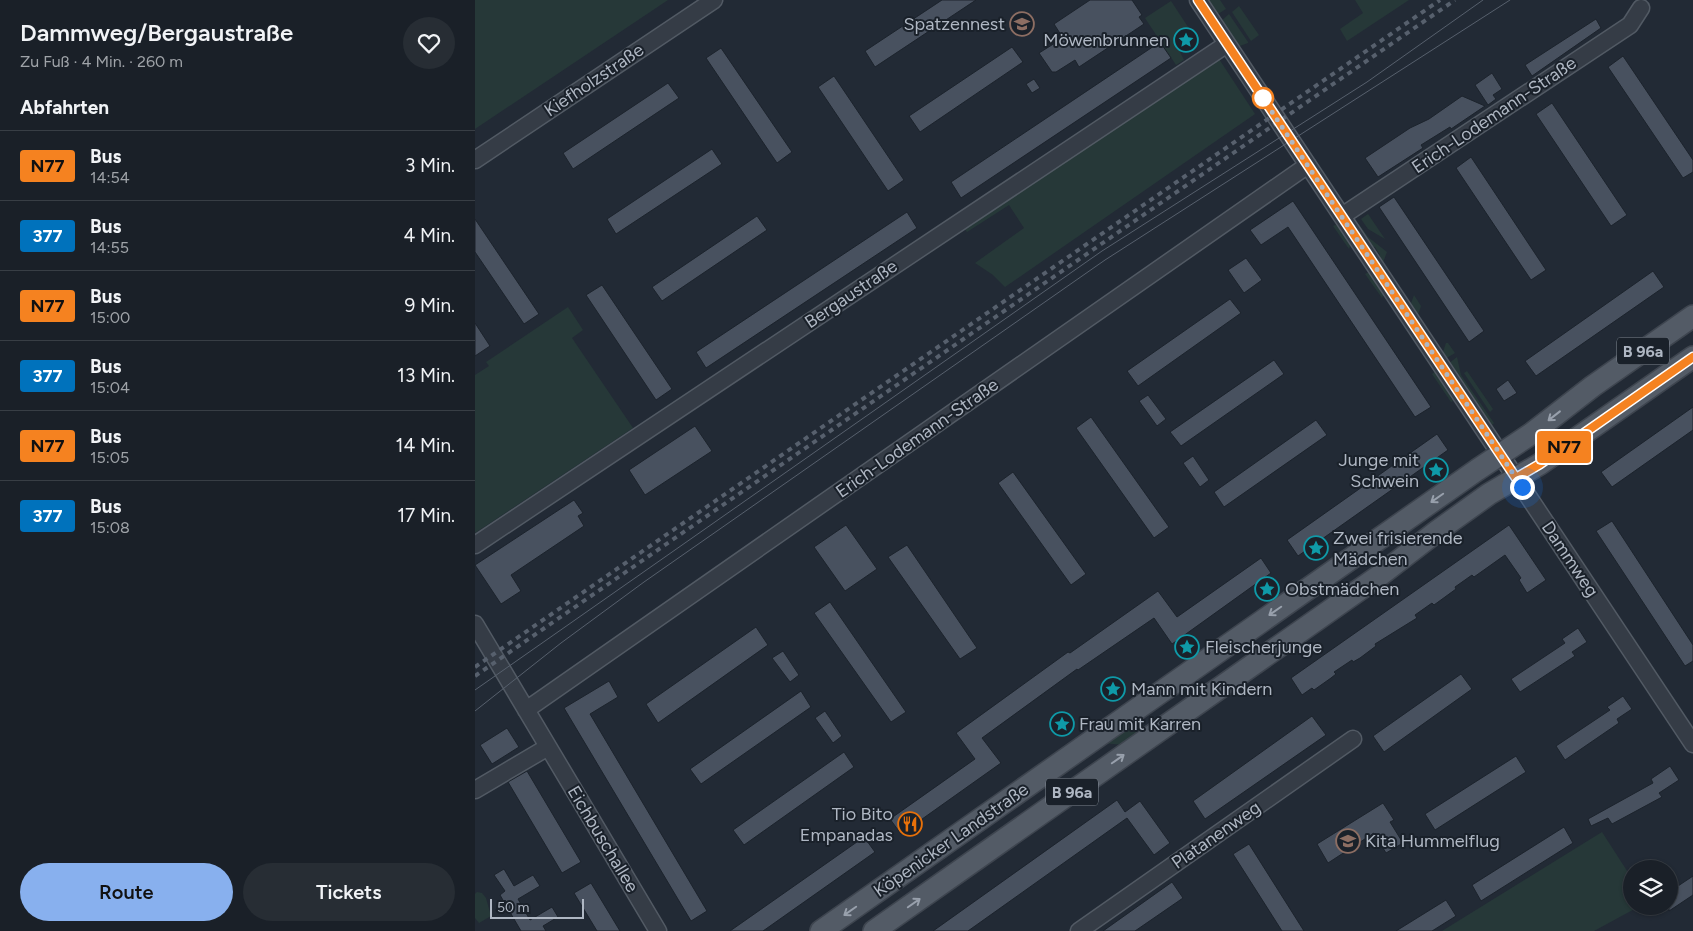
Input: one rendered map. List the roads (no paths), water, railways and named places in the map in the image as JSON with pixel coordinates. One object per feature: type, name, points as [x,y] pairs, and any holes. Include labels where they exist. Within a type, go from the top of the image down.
[{"type":"main road","name":"Köpenicker Landstraße","points":[[821,931],[1531,434],[1593,386],[1693,316]]},
{"type":"main road","name":"Köpenicker Landstraße","points":[[874,931],[1379,576],[1489,494],[1540,464],[1693,357]]},
{"type":"street","name":"Kiefholzstraße","points":[[475,160],[713,0]]},
{"type":"street","name":"Dammweg","points":[[1198,0],[1693,744]]},
{"type":"street","name":"Erich-Lodemann-Straße","points":[[1342,216],[1630,25],[1641,8]]},
{"type":"street","name":"Bergaustraße","points":[[475,545],[1227,44]]},
{"type":"street","name":"Erich-Lodemann-Straße","points":[[526,710],[1308,165]]},
{"type":"street","name":"Eichbuschallee","points":[[475,624],[658,931]]},
{"type":"street","name":"Platanenweg","points":[[1079,931],[1353,739]]},
{"type":"street","points":[[475,790],[548,747]]},
{"type":"tram line","points":[[475,690],[1102,251],[1367,82],[1483,0]]},
{"type":"tram line","points":[[475,711],[561,643],[644,582],[1105,260],[1510,0]]},
{"type":"railway","points":[[475,667],[1440,0]]},
{"type":"railway","points":[[475,676],[1455,0]]},
{"type":"place","name":"Spatzennest","points":[[1022,24]]},
{"type":"place","name":"Möwenbrunnen","points":[[1186,40]]},
{"type":"place","name":"Junge mit Schwein","points":[[1436,470]]},
{"type":"place","name":"Zwei frisierende Mädchen","points":[[1316,548]]},
{"type":"place","name":"Obstmädchen","points":[[1267,589]]},
{"type":"place","name":"Fleischerjunge","points":[[1187,647]]},
{"type":"place","name":"Mann mit Kindern","points":[[1113,689]]},
{"type":"place","name":"Frau mit Karren","points":[[1062,724]]},
{"type":"place","name":"Tio Bito Empanadas","points":[[910,824]]},
{"type":"place","name":"Kita Hummelflug","points":[[1348,841]]}]
